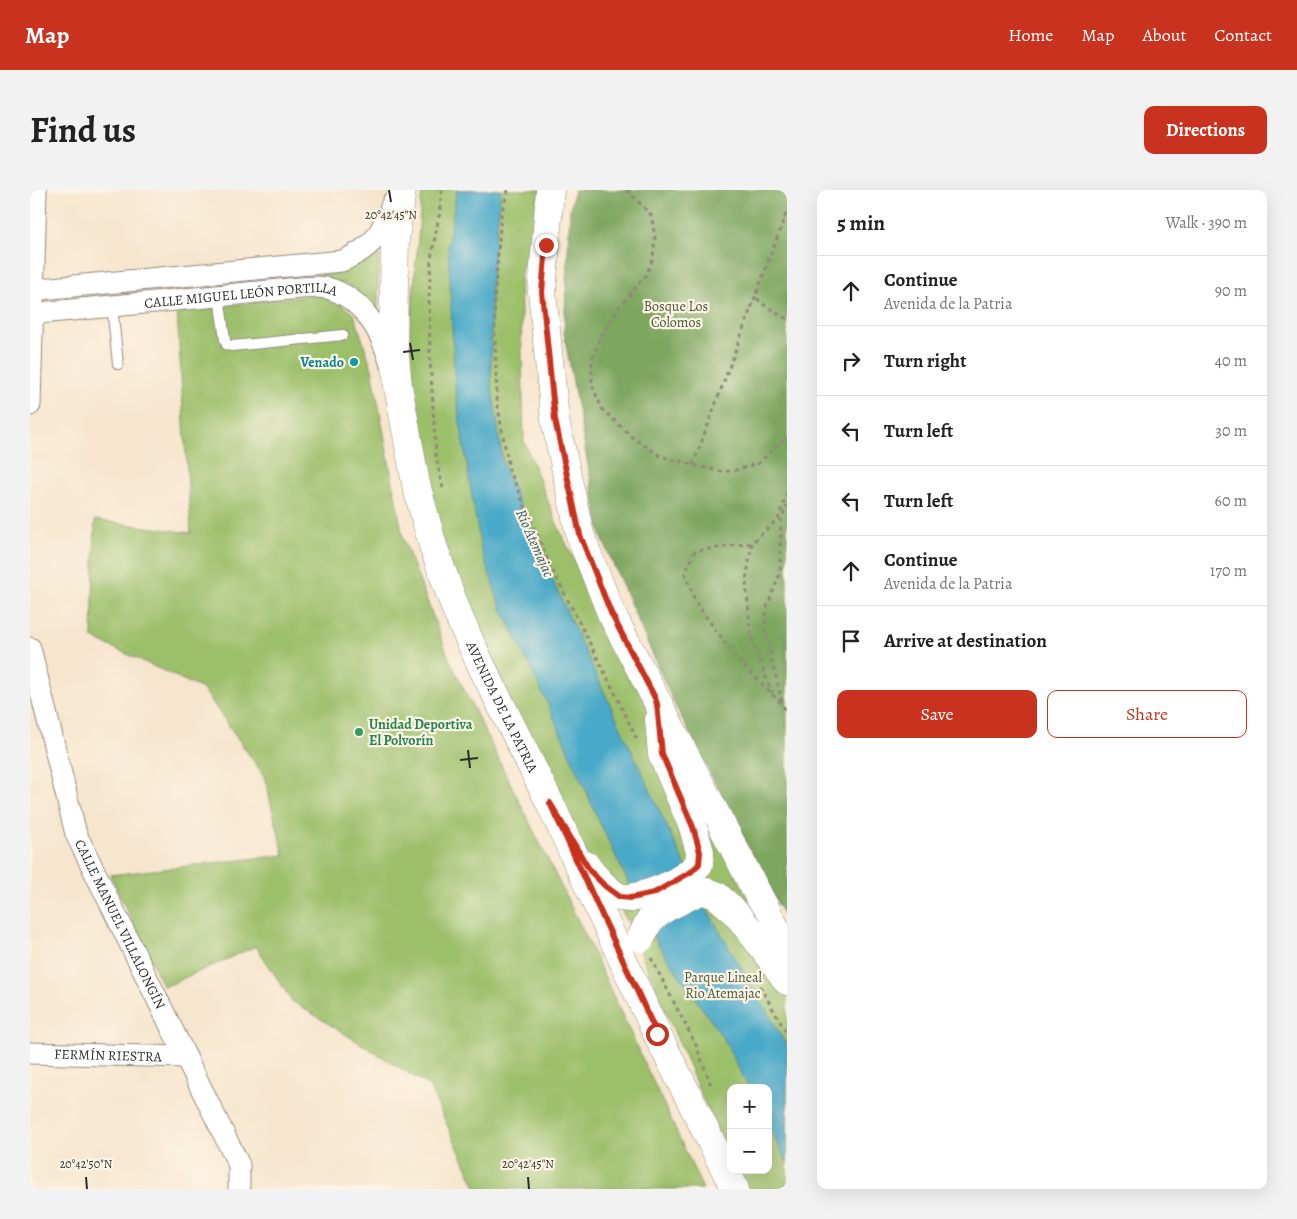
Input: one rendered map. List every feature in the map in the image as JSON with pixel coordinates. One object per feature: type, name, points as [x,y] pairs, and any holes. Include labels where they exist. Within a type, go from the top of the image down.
[{"type":"main road","name":"AVENIDA DE LA PATRIA","points":[[402,190],[395,238],[393,334],[398,386],[416,484],[433,546],[458,615],[482,667],[550,803],[636,989],[735,1189]]},
{"type":"main road","points":[[550,190],[542,292],[555,420],[580,535],[611,613],[787,950]]},
{"type":"main road","points":[[550,803],[590,871],[605,886],[620,897],[631,898],[654,893],[691,872],[699,864],[700,852],[693,827],[662,754],[657,704]]},
{"type":"main road","points":[[705,1131],[675,1038],[641,960],[641,938],[649,921],[664,908],[701,890],[716,895],[732,909],[749,929],[787,981]]},
{"type":"street","points":[[30,406],[36,190]]},
{"type":"street","name":"CALLE MIGUEL LEÓN PORTILLA","points":[[32,289],[342,261],[359,253],[374,241],[385,223],[397,190]]},
{"type":"street","points":[[298,265],[300,288]]},
{"type":"street","name":"CALLE MIGUEL LEÓN PORTILLA","points":[[32,313],[300,288],[326,288],[346,295],[361,308],[374,325],[385,346],[398,386]]},
{"type":"street","name":"CALLE MANUEL VILLALONGÍN","points":[[30,648],[76,834],[239,1165],[239,1189]]},
{"type":"street","name":"FERMÍN RIESTRA","points":[[30,1053],[186,1057]]},
{"type":"lane","points":[[219,296],[227,345],[342,335]]},
{"type":"lane","points":[[112,306],[118,364]]},
{"type":"path","points":[[442,190],[430,269],[429,298],[430,357],[436,457],[444,495]]},
{"type":"path","points":[[627,190],[651,215],[655,238],[653,258],[646,275],[618,310],[600,338],[592,360],[592,385],[602,409],[632,437],[660,456],[723,472],[759,463],[787,436]]},
{"type":"path","points":[[692,465],[787,211]]},
{"type":"path","points":[[757,290],[758,299],[761,303],[787,319]]},
{"type":"path","points":[[782,704],[736,658],[701,611],[696,604],[685,573],[695,551],[752,543],[778,518],[787,493]]},
{"type":"path","points":[[787,506],[781,518],[780,573],[766,610],[765,631],[782,704],[787,714]]},
{"type":"path","points":[[752,543],[746,581],[751,638],[772,694]]},
{"type":"path","points":[[641,938],[696,1045],[712,1089]]},
{"type":"green space","name":"Parque Lineal Rio Atemajac","points":[[422,190],[541,190],[520,276],[524,441],[559,529],[659,732],[787,970],[787,1189],[747,1189],[739,1174],[772,1174],[772,1084],[727,1084],[727,1149],[702,1097],[627,920],[562,813],[440,546],[407,370]]},
{"type":"green space","name":"Bosque Los Colomos","points":[[574,190],[787,190],[787,922],[672,699],[601,536],[564,333],[570,210]]},
{"type":"green space","points":[[380,245],[378,314],[364,297],[346,284],[302,278],[344,272],[369,257]]},
{"type":"green space","name":"Unidad Deportiva El Polvorín","points":[[325,293],[354,314],[372,369],[403,538],[450,661],[585,935],[703,1189],[477,1189],[429,1086],[292,1001],[256,946],[164,987],[110,875],[284,855],[264,776],[203,689],[92,638],[95,520],[191,533],[177,312]]},
{"type":"water","name":"Río Atemajac","points":[[457,190],[501,190],[491,279],[491,379],[503,464],[530,530],[582,645],[703,903],[787,1046],[787,1162],[772,1133],[772,1084],[747,1084],[725,1041],[657,943],[499,602],[481,549],[455,388],[448,245]]},
{"type":"place","name":"Venado","points":[[354,362]]},
{"type":"place","name":"Unidad Deportiva El Polvorín","points":[[359,732]]},
{"type":"route","points":[[546,245],[542,292],[555,420],[580,535],[611,613],[655,698],[662,754],[693,827],[700,852],[699,864],[691,872],[654,893],[631,898],[620,897],[605,886],[590,871],[550,803],[657,1034]]}]
